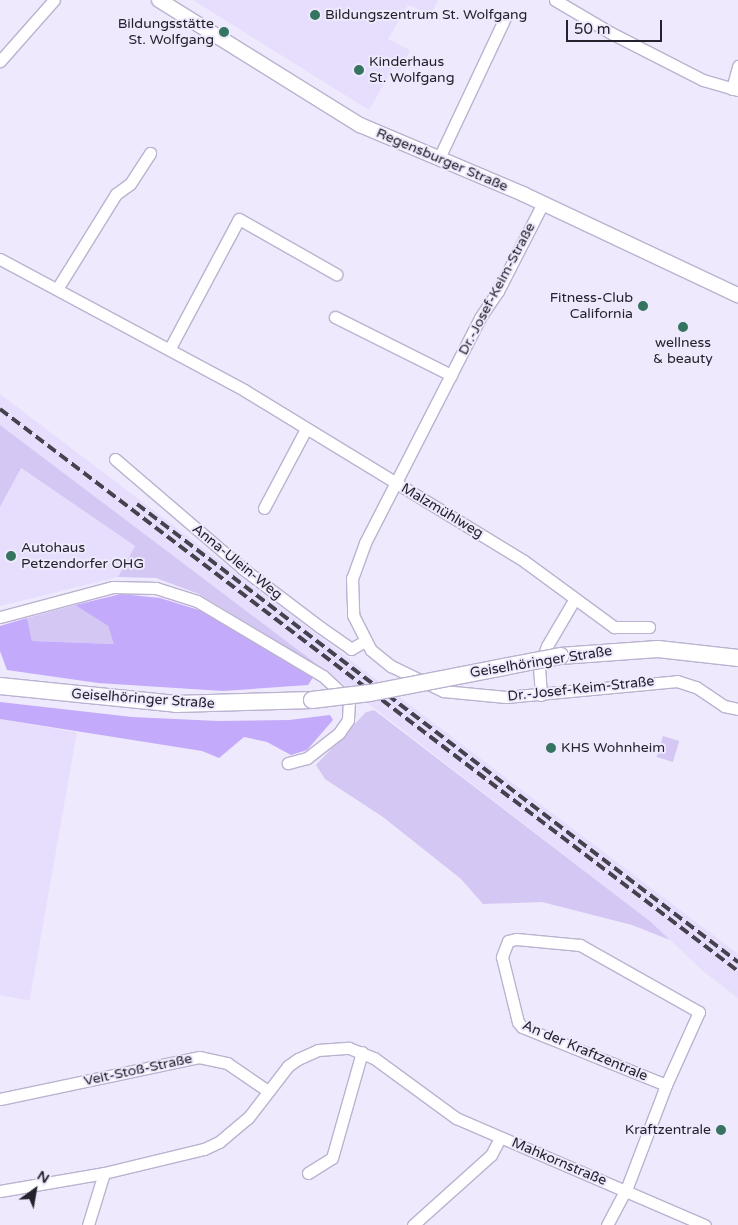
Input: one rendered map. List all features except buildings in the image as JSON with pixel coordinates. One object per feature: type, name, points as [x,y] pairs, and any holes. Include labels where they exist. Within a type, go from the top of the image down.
[{"type":"main road","name":"Geiselhöringer Straße","points":[[0,686],[176,704],[312,700],[380,691],[560,656],[658,649],[738,658]]},
{"type":"street","points":[[0,61],[54,0]]},
{"type":"street","name":"Regensburger Straße","points":[[159,0],[360,126],[543,203],[738,295]]},
{"type":"street","points":[[555,0],[611,33],[702,80],[735,90],[738,66]]},
{"type":"street","points":[[439,158],[504,20]]},
{"type":"street","points":[[57,288],[116,194],[130,184],[150,154]]},
{"type":"street","name":"Dr.-Josef-Keim-Straße","points":[[543,203],[451,375],[365,544],[352,578],[353,615],[365,641],[391,666],[443,691],[474,696],[541,695],[677,681],[696,687],[724,706],[738,709]]},
{"type":"street","points":[[170,348],[239,219],[336,274]]},
{"type":"street","name":"Malzmühlweg","points":[[0,259],[170,348],[306,429],[524,561],[614,628],[649,627]]},
{"type":"street","points":[[335,317],[451,375]]},
{"type":"street","points":[[264,508],[306,429]]},
{"type":"street","name":"Anna-Ulein-Weg","points":[[116,460],[242,568],[320,627],[351,649],[365,641]]},
{"type":"street","points":[[0,617],[113,587],[156,588],[198,601],[323,676],[348,700],[348,720],[340,733],[307,758],[288,763]]},
{"type":"street","points":[[541,695],[540,666],[547,646],[574,600]]},
{"type":"street","name":"An der Kraftzentrale","points":[[607,1225],[626,1190],[666,1085],[699,1012],[580,946],[516,939],[508,942],[502,957],[518,1022],[522,1027],[666,1085]]},
{"type":"street","points":[[0,1191],[104,1173],[189,1154],[219,1142],[248,1118],[288,1066],[308,1054],[336,1048],[362,1052],[456,1118],[500,1138]]},
{"type":"street","points":[[308,1172],[332,1158],[362,1052]]},
{"type":"street","name":"Veit-Stoß-Straße","points":[[0,1099],[199,1057],[227,1063],[268,1091]]},
{"type":"street","name":"Mahkornstraße","points":[[413,1225],[492,1156],[500,1138],[705,1225]]},
{"type":"street","points":[[88,1225],[104,1173]]},
{"type":"shaded area","points":[[193,0],[438,0],[431,14],[408,5],[388,39],[410,50],[400,71],[393,68],[369,110]]},
{"type":"shaded area","points":[[0,394],[738,954],[738,998],[703,971],[651,922],[326,671],[0,425]]},
{"type":"shaded area","points":[[0,425],[326,671],[199,594],[156,578],[118,577],[135,546],[21,468],[0,507]]},
{"type":"shaded area","points":[[20,468],[135,546],[118,577],[0,606],[0,507]]},
{"type":"shaded area","points":[[121,594],[160,598],[202,611],[314,676],[308,685],[223,691],[98,683],[7,670],[0,651],[0,626],[27,618],[32,641],[114,644],[108,626],[75,605]]},
{"type":"shaded area","points":[[75,605],[108,626],[115,644],[32,641],[27,618]]},
{"type":"shaded area","points":[[0,702],[132,717],[218,721],[289,720],[330,715],[333,720],[307,750],[291,755],[267,742],[244,737],[219,758],[202,751],[0,719]]},
{"type":"shaded area","points":[[374,710],[651,922],[670,940],[632,925],[542,902],[483,904],[461,879],[383,817],[325,779],[316,765],[366,712]]},
{"type":"shaded area","points":[[0,719],[77,733],[30,1000],[0,995]]},
{"type":"shaded area","points":[[663,736],[679,741],[673,762],[657,757]]},
{"type":"railway","points":[[0,409],[738,971]]},
{"type":"railway","points":[[137,504],[738,962]]},
{"type":"place","name":"Bildungszentrum St. Wolfgang","points":[[315,15]]},
{"type":"place","name":"Bildungsstätte St. Wolfgang","points":[[224,32]]},
{"type":"place","name":"Kinderhaus St. Wolfgang","points":[[359,70]]},
{"type":"place","name":"Fitness-Club California","points":[[643,306]]},
{"type":"place","name":"wellness & beauty","points":[[683,327]]},
{"type":"place","name":"Autohaus Petzendorfer OHG","points":[[11,556]]},
{"type":"place","name":"KHS Wohnheim","points":[[551,748]]},
{"type":"place","name":"Kraftzentrale","points":[[721,1130]]}]
